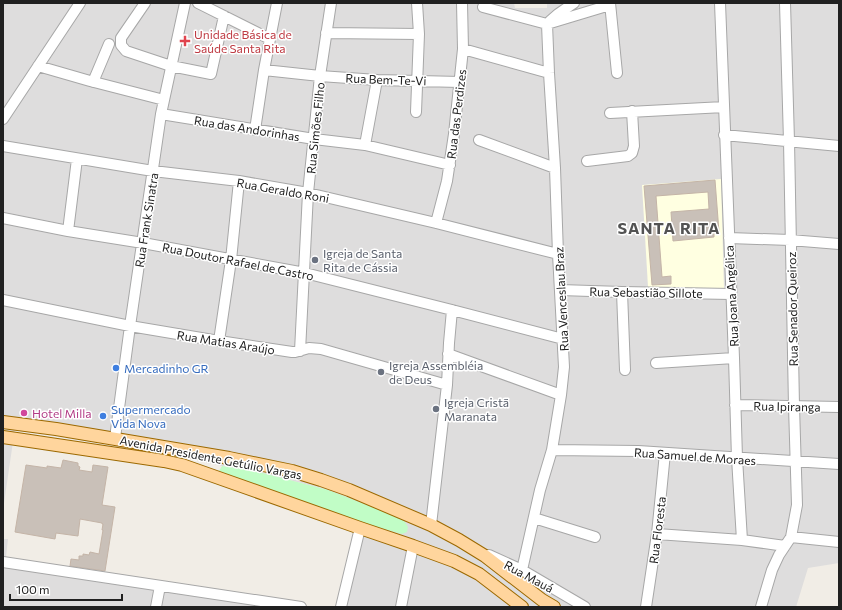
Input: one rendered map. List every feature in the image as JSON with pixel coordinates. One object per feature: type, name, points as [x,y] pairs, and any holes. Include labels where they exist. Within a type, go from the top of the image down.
[{"type":"main road","name":"Avenida Presidente Getúlio Vargas","points":[[3,422],[56,428],[229,458],[292,471],[349,490],[431,525],[472,547],[542,600],[554,607]]},
{"type":"main road","points":[[36,442],[39,433],[56,428]]},
{"type":"main road","name":"Avenida Presidente Getúlio Vargas","points":[[3,437],[182,465],[454,561],[479,574],[522,607]]},
{"type":"street","points":[[3,119],[6,108],[38,66],[80,3]]},
{"type":"street","points":[[145,3],[121,38],[121,45],[126,51],[171,66],[211,74],[224,16]]},
{"type":"street","name":"Rua Frank Sinatra","points":[[115,438],[161,114],[185,3]]},
{"type":"street","points":[[198,3],[270,39]]},
{"type":"street","points":[[255,130],[264,70],[277,3]]},
{"type":"street","name":"Rua Simões Filho","points":[[300,350],[308,193],[320,76],[331,3]]},
{"type":"street","points":[[416,112],[419,34],[417,3]]},
{"type":"street","name":"Rua das Perdizes","points":[[436,223],[450,165],[460,82],[463,48],[462,3]]},
{"type":"street","points":[[547,24],[574,3]]},
{"type":"street","name":"Rua Joana Angélica","points":[[720,3],[737,458],[742,540]]},
{"type":"street","name":"Rua Senador Queiroz","points":[[761,607],[772,570],[779,555],[791,537],[798,505],[794,406],[785,3]]},
{"type":"street","points":[[483,7],[547,24],[610,4],[616,73]]},
{"type":"street","name":"Rua Venceslau Braz","points":[[522,570],[540,490],[552,450],[564,367],[547,24]]},
{"type":"street","points":[[326,33],[419,34]]},
{"type":"street","points":[[93,82],[109,44]]},
{"type":"street","points":[[463,48],[549,73]]},
{"type":"street","points":[[38,66],[164,100]]},
{"type":"street","name":"Rua Bem-Te-Vi","points":[[264,70],[377,80],[460,82]]},
{"type":"street","points":[[365,145],[377,80]]},
{"type":"street","points":[[610,113],[724,107]]},
{"type":"street","points":[[587,161],[628,156],[632,153],[634,146],[632,111]]},
{"type":"street","name":"Rua das Andorinhas","points":[[161,114],[314,139],[365,145],[450,165]]},
{"type":"street","points":[[724,135],[839,146]]},
{"type":"street","points":[[479,140],[555,168]]},
{"type":"street","name":"Rua Geraldo Roni","points":[[3,146],[153,171],[239,181],[308,193],[558,254]]},
{"type":"street","points":[[68,231],[77,159]]},
{"type":"street","points":[[219,342],[231,260],[239,181]]},
{"type":"street","name":"Rua Doutor Rafael de Castro","points":[[3,218],[304,273],[563,339]]},
{"type":"street","points":[[729,238],[790,240],[839,244]]},
{"type":"street","name":"Rua Sebastião Sillote","points":[[560,290],[731,294]]},
{"type":"street","points":[[622,292],[625,370]]},
{"type":"street","name":"Rua Matias Araújo","points":[[3,300],[130,326],[219,342],[292,352],[309,348],[321,349],[447,385]]},
{"type":"street","points":[[431,525],[447,385],[452,310]]},
{"type":"street","points":[[448,354],[561,395]]},
{"type":"street","points":[[656,363],[734,358]]},
{"type":"street","name":"Rua Ipiranga","points":[[735,405],[839,407]]},
{"type":"street","name":"Rua Samuel de Moraes","points":[[552,450],[638,451],[839,464]]},
{"type":"street","name":"Rua Floresta","points":[[646,607],[657,534],[664,453]]},
{"type":"street","points":[[534,518],[595,537]]},
{"type":"street","points":[[341,607],[360,528]]},
{"type":"street","points":[[657,534],[742,540],[785,546]]},
{"type":"street","points":[[791,537],[839,542]]},
{"type":"street","points":[[401,607],[413,546]]},
{"type":"street","name":"Rua Mauá","points":[[472,547],[522,570],[585,607]]},
{"type":"street","points":[[3,564],[297,607]]},
{"type":"street","points":[[156,607],[160,586]]},
{"type":"shaded area","points":[[3,3],[514,3],[515,8],[547,8],[547,3],[839,3],[839,563],[808,568],[796,607],[344,607],[366,524],[328,490],[255,471],[222,466],[119,443],[15,428],[3,510]]},
{"type":"shaded area","points":[[721,179],[724,289],[648,287],[642,185]]},
{"type":"shaded area","points":[[3,539],[8,539],[5,566],[293,607],[3,607]]},
{"type":"green space","points":[[222,466],[255,471],[328,490],[403,519],[408,527],[407,532],[402,534],[366,524],[219,471]]},
{"type":"building","points":[[715,180],[719,232],[714,233],[714,237],[673,241],[671,212],[709,209],[708,192],[656,196],[662,277],[671,276],[671,284],[652,285],[644,186]]},
{"type":"building","points":[[63,460],[78,463],[78,466],[80,467],[79,470],[92,472],[93,465],[108,467],[102,505],[115,507],[105,571],[70,566],[71,559],[79,560],[79,556],[83,556],[83,554],[89,555],[90,552],[99,554],[103,530],[102,523],[80,519],[78,536],[56,533],[55,539],[15,532],[26,465],[61,468]]},
{"type":"place","name":"Unidade Básica de Saúde Santa Rita","points":[[185,41]]},
{"type":"place","name":"Igreja de Santa Rita de Cássia","points":[[315,260]]},
{"type":"place","name":"Mercadinho GR","points":[[116,368]]},
{"type":"place","name":"Igreja Assembléia de Deus","points":[[381,372]]},
{"type":"place","name":"Igreja Cristã Maranata","points":[[436,409]]},
{"type":"place","name":"Hotel Milla","points":[[24,413]]},
{"type":"place","name":"Supermercado Vida Nova","points":[[103,416]]},
{"type":"district","name":"SANTA RITA","points":[[669,227]]}]
